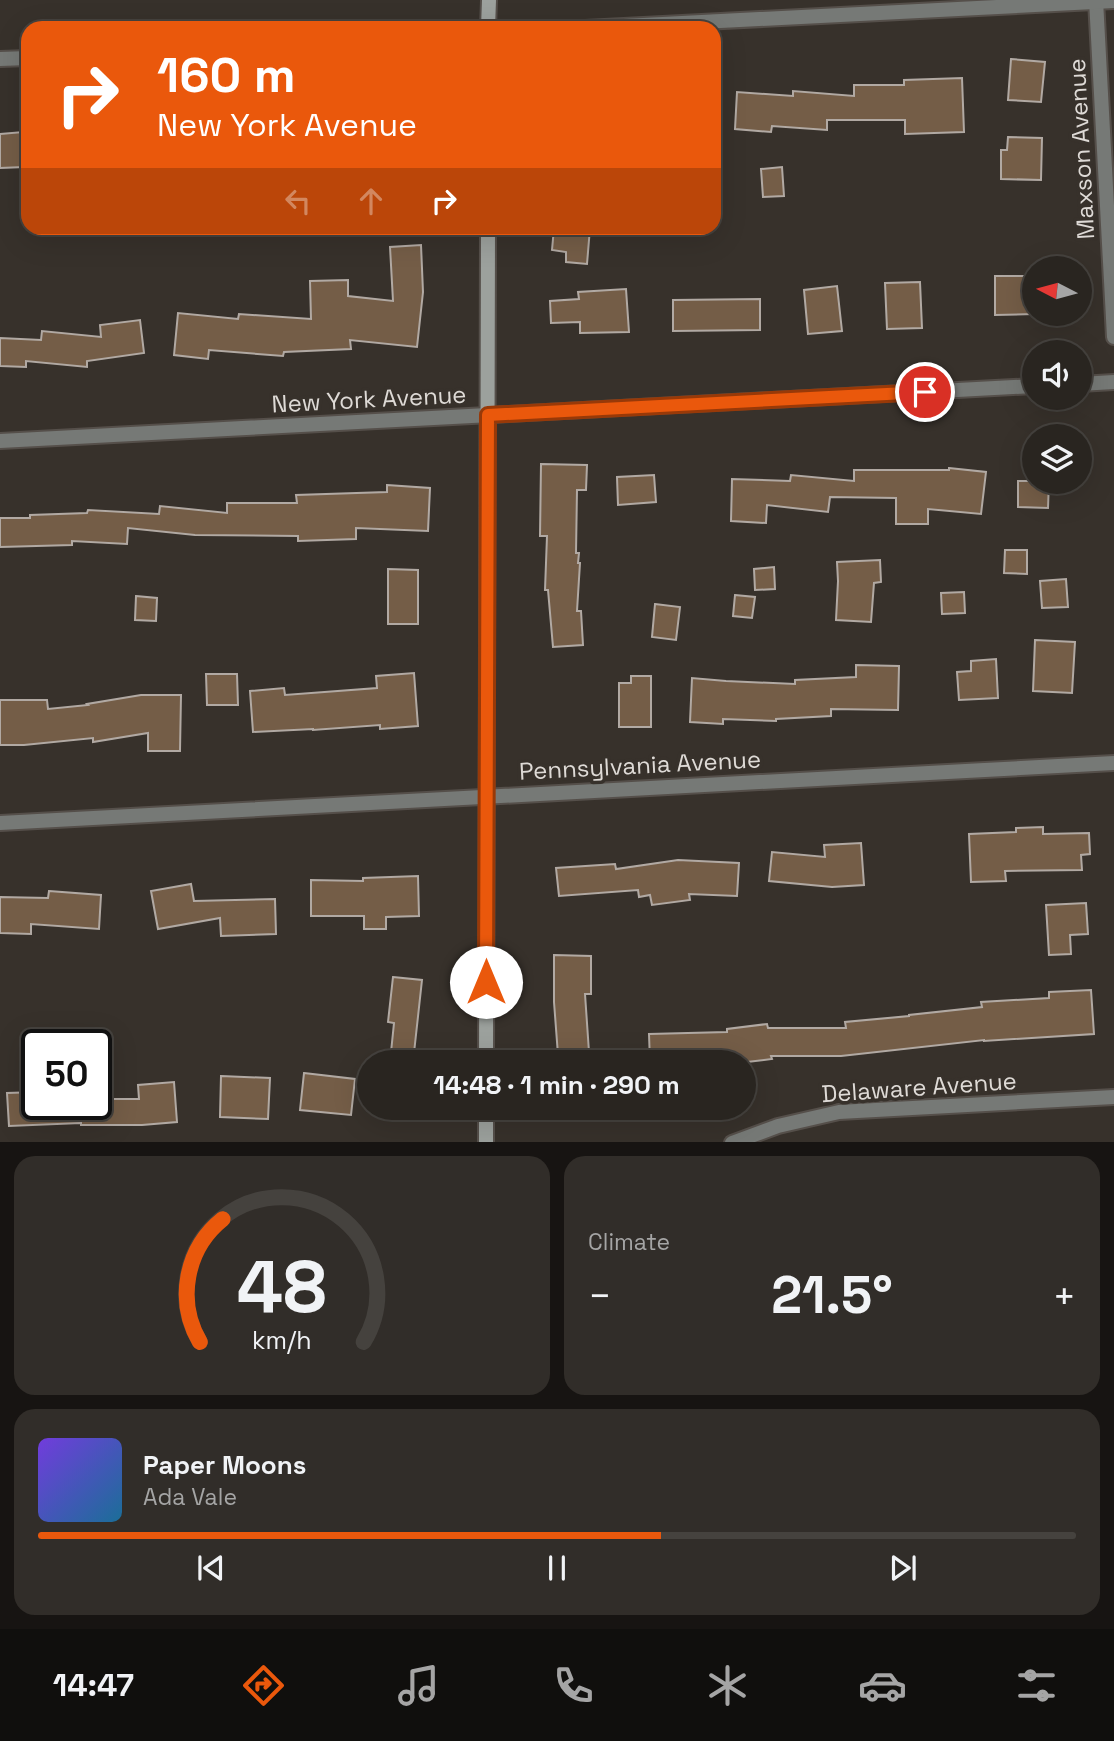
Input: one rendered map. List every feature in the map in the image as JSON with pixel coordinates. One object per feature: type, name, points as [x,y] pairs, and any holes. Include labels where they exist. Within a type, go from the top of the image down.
[{"type":"main road","points":[[488,0],[488,21]]},
{"type":"main road","points":[[486,1050],[488,235]]},
{"type":"main road","points":[[486,1120],[486,1142]]},
{"type":"street","name":"Maxson Avenue","points":[[1096,1],[1114,337]]},
{"type":"street","points":[[717,21],[1114,1]]},
{"type":"street","points":[[0,59],[21,58]]},
{"type":"street","points":[[1092,383],[1114,382]]},
{"type":"street","name":"New York Avenue","points":[[0,441],[1022,387]]},
{"type":"street","name":"Pennsylvania Avenue","points":[[0,823],[1114,763]]},
{"type":"street","name":"Delaware Avenue","points":[[735,1142],[778,1126],[839,1112],[1114,1097]]},
{"type":"building","points":[[1011,59],[1045,62],[1041,102],[1008,100]]},
{"type":"building","points":[[962,78],[964,132],[905,134],[905,120],[827,120],[827,130],[772,126],[771,132],[735,129],[737,92],[793,96],[793,91],[854,96],[854,85],[904,85],[904,80]]},
{"type":"building","points":[[21,132],[21,167],[0,168],[0,134]]},
{"type":"building","points":[[1008,137],[1042,138],[1041,180],[1001,179],[1001,150],[1007,150]]},
{"type":"building","points":[[782,167],[784,196],[763,197],[761,169]]},
{"type":"building","points":[[553,235],[589,235],[587,264],[566,262],[566,252],[552,250]]},
{"type":"building","points":[[421,245],[423,292],[417,347],[350,340],[351,349],[284,352],[283,356],[209,350],[208,359],[174,355],[178,313],[238,319],[239,314],[311,319],[310,281],[348,280],[348,296],[393,301],[390,247]]},
{"type":"building","points":[[995,276],[1022,276],[1022,314],[995,315]]},
{"type":"building","points":[[920,282],[922,328],[887,329],[885,283]]},
{"type":"building","points":[[837,286],[842,331],[808,334],[804,290]]},
{"type":"building","points":[[626,289],[629,332],[580,333],[580,322],[551,323],[550,301],[579,299],[578,292]]},
{"type":"building","points":[[760,299],[760,330],[673,331],[673,300]]},
{"type":"building","points":[[140,320],[144,353],[87,361],[87,367],[26,361],[26,367],[0,366],[0,338],[41,340],[42,331],[101,337],[100,325]]},
{"type":"building","points":[[541,464],[587,465],[586,490],[577,490],[576,553],[579,553],[580,563],[577,611],[581,611],[583,645],[553,647],[548,590],[545,590],[547,536],[540,536]]},
{"type":"building","points":[[949,468],[986,472],[981,514],[928,509],[928,524],[896,524],[896,498],[830,497],[828,512],[767,505],[766,523],[731,521],[732,479],[790,481],[791,475],[854,481],[854,470]]},
{"type":"building","points":[[654,475],[656,502],[618,505],[617,477]]},
{"type":"building","points":[[1018,481],[1022,481],[1022,494],[1049,494],[1048,508],[1018,507]]},
{"type":"building","points":[[387,485],[430,488],[428,531],[356,528],[356,539],[298,541],[298,536],[195,535],[128,528],[127,544],[72,541],[72,545],[0,547],[0,518],[87,513],[88,510],[159,514],[160,506],[227,513],[227,503],[297,503],[296,495],[387,492]]},
{"type":"building","points":[[1005,550],[1027,550],[1027,574],[1004,573]]},
{"type":"building","points":[[880,560],[881,582],[874,583],[871,622],[836,620],[837,562]]},
{"type":"building","points":[[774,567],[775,589],[755,590],[754,569]]},
{"type":"building","points":[[388,569],[418,570],[418,624],[388,624]]},
{"type":"building","points":[[1066,579],[1068,607],[1042,608],[1040,581]]},
{"type":"building","points":[[964,592],[965,613],[942,614],[941,593]]},
{"type":"building","points":[[735,595],[755,597],[752,618],[733,616]]},
{"type":"building","points":[[136,596],[157,598],[156,621],[135,620]]},
{"type":"building","points":[[655,604],[680,607],[676,640],[652,637]]},
{"type":"building","points":[[1035,640],[1075,642],[1072,693],[1033,691]]},
{"type":"building","points":[[996,659],[998,698],[959,700],[957,672],[971,671],[971,661]]},
{"type":"building","points":[[856,665],[899,666],[898,710],[831,709],[831,716],[776,721],[723,719],[723,724],[690,722],[692,678],[795,684],[795,680],[856,677]]},
{"type":"building","points":[[414,673],[418,726],[380,729],[380,725],[253,732],[250,691],[284,688],[285,695],[377,688],[376,676]]},
{"type":"building","points":[[206,674],[237,674],[238,705],[207,705]]},
{"type":"building","points":[[631,676],[651,676],[651,727],[619,727],[619,683],[631,683]]},
{"type":"building","points":[[141,695],[181,695],[180,751],[148,751],[148,733],[93,742],[93,738],[0,745],[0,700],[47,700],[48,709]]},
{"type":"building","points":[[1043,827],[1043,834],[1089,833],[1090,854],[1081,855],[1082,870],[1005,871],[1006,881],[971,882],[969,834],[1016,832],[1016,828]]},
{"type":"building","points":[[861,843],[864,885],[832,887],[769,881],[772,852],[825,857],[824,845]]},
{"type":"building","points":[[678,860],[739,863],[737,896],[689,894],[690,900],[652,905],[650,895],[639,897],[638,890],[559,896],[556,868],[615,864],[616,869]]},
{"type":"building","points":[[418,876],[419,916],[386,917],[386,929],[364,929],[364,916],[311,916],[311,880],[363,881],[363,878]]},
{"type":"building","points":[[191,884],[194,901],[275,899],[276,934],[221,936],[220,918],[158,929],[151,891]]},
{"type":"building","points":[[49,891],[101,895],[99,929],[31,924],[31,934],[0,933],[0,897],[48,898]]},
{"type":"building","points":[[1086,903],[1088,934],[1070,935],[1071,954],[1049,955],[1046,905]]},
{"type":"building","points":[[554,955],[591,956],[591,994],[585,994],[589,1050],[558,1050]]},
{"type":"building","points":[[393,977],[422,980],[414,1050],[391,1050],[394,1023],[388,1022]]},
{"type":"building","points":[[1091,990],[1094,1034],[984,1040],[841,1056],[771,1056],[772,1059],[756,1061],[756,1050],[650,1050],[649,1034],[727,1032],[727,1029],[767,1024],[768,1028],[846,1028],[845,1022],[982,1007],[981,1002],[1049,998],[1049,992]]},
{"type":"building","points":[[304,1073],[355,1079],[351,1115],[300,1110]]},
{"type":"building","points":[[221,1076],[270,1078],[268,1119],[220,1117]]},
{"type":"building","points":[[174,1082],[177,1122],[142,1125],[81,1123],[9,1126],[7,1093],[21,1093],[21,1120],[112,1120],[112,1099],[139,1099],[138,1085]]},
{"type":"route","points":[[486,982],[488,415],[925,392]]}]
